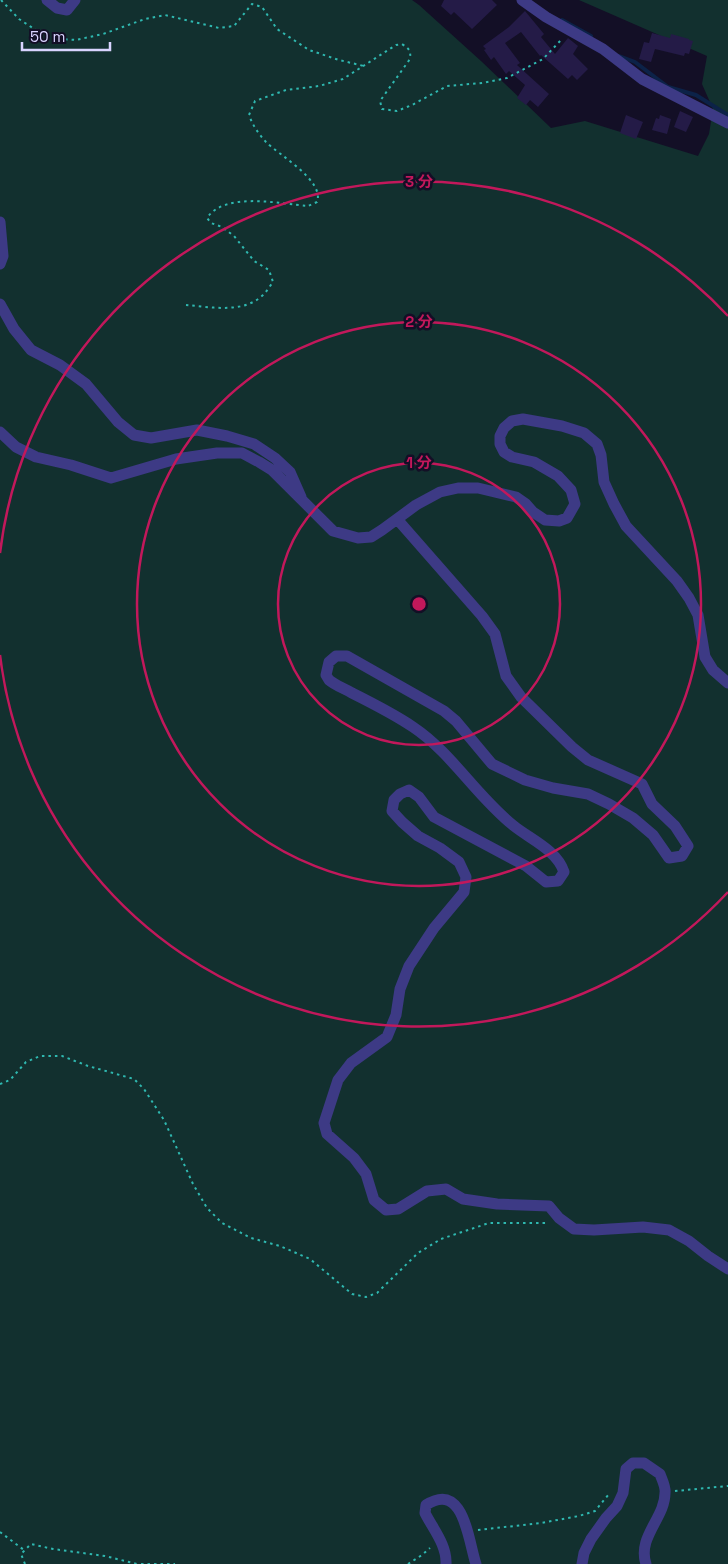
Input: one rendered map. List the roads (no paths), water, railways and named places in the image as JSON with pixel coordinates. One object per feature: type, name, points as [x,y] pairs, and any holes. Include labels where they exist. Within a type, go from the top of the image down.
[{"type":"street","points":[[47,0],[57,8],[67,10],[75,0]]},
{"type":"street","points":[[522,0],[546,17],[603,49],[642,79],[728,122]]},
{"type":"street","points":[[0,222],[3,256],[0,264]]},
{"type":"street","points":[[0,304],[14,329],[31,350],[60,365],[86,384],[118,422],[134,435],[151,438],[197,430],[254,444],[275,458],[290,472],[304,503]]},
{"type":"street","points":[[0,432],[16,448],[36,456],[111,478],[176,459],[218,453],[242,453],[272,470],[333,531],[358,538],[371,537],[416,505],[440,492],[458,488],[478,488],[516,497],[545,520],[559,522],[567,518],[575,504],[572,490],[558,476],[544,467],[534,462],[512,457],[504,452],[500,444],[500,436],[504,428],[512,421],[523,419],[562,426],[584,433],[597,444],[601,455],[604,482],[626,526],[677,581],[690,598],[698,615],[705,657],[713,670],[728,683]]},
{"type":"street","points":[[398,519],[482,616],[495,634],[506,676],[521,697],[588,760],[642,784],[652,804],[675,826],[688,846],[682,856],[669,858],[653,835],[633,818],[610,804],[588,794],[552,788],[525,780],[492,764],[456,721],[444,711],[347,656],[336,656],[328,662],[326,675],[329,680],[412,726],[427,737],[465,775],[493,808],[518,830],[547,850],[562,866],[564,872],[558,881],[546,882],[526,866],[434,817],[419,797],[409,790],[400,794],[394,800],[392,811],[402,822],[418,836],[460,862],[466,877],[464,892],[434,928],[409,966],[400,989],[396,1015],[387,1037],[351,1063],[338,1080],[324,1123],[327,1134],[354,1158],[366,1174],[374,1200],[386,1210],[398,1209],[426,1191],[446,1189],[463,1199],[497,1204],[549,1206],[559,1218],[574,1229],[594,1230],[643,1227],[669,1230],[689,1241],[728,1269]]},
{"type":"street","points":[[582,1564],[584,1553],[591,1539],[617,1506],[623,1493],[626,1469],[633,1463],[644,1463],[660,1474],[666,1492],[659,1514],[646,1542],[646,1564]]},
{"type":"street","points":[[446,1564],[439,1539],[425,1513],[426,1505],[444,1498],[450,1500],[459,1509],[476,1564]]},
{"type":"waterway","points":[[562,20],[591,36]]},
{"type":"waterway","points":[[619,56],[635,62],[668,87],[696,95],[728,115]]}]
